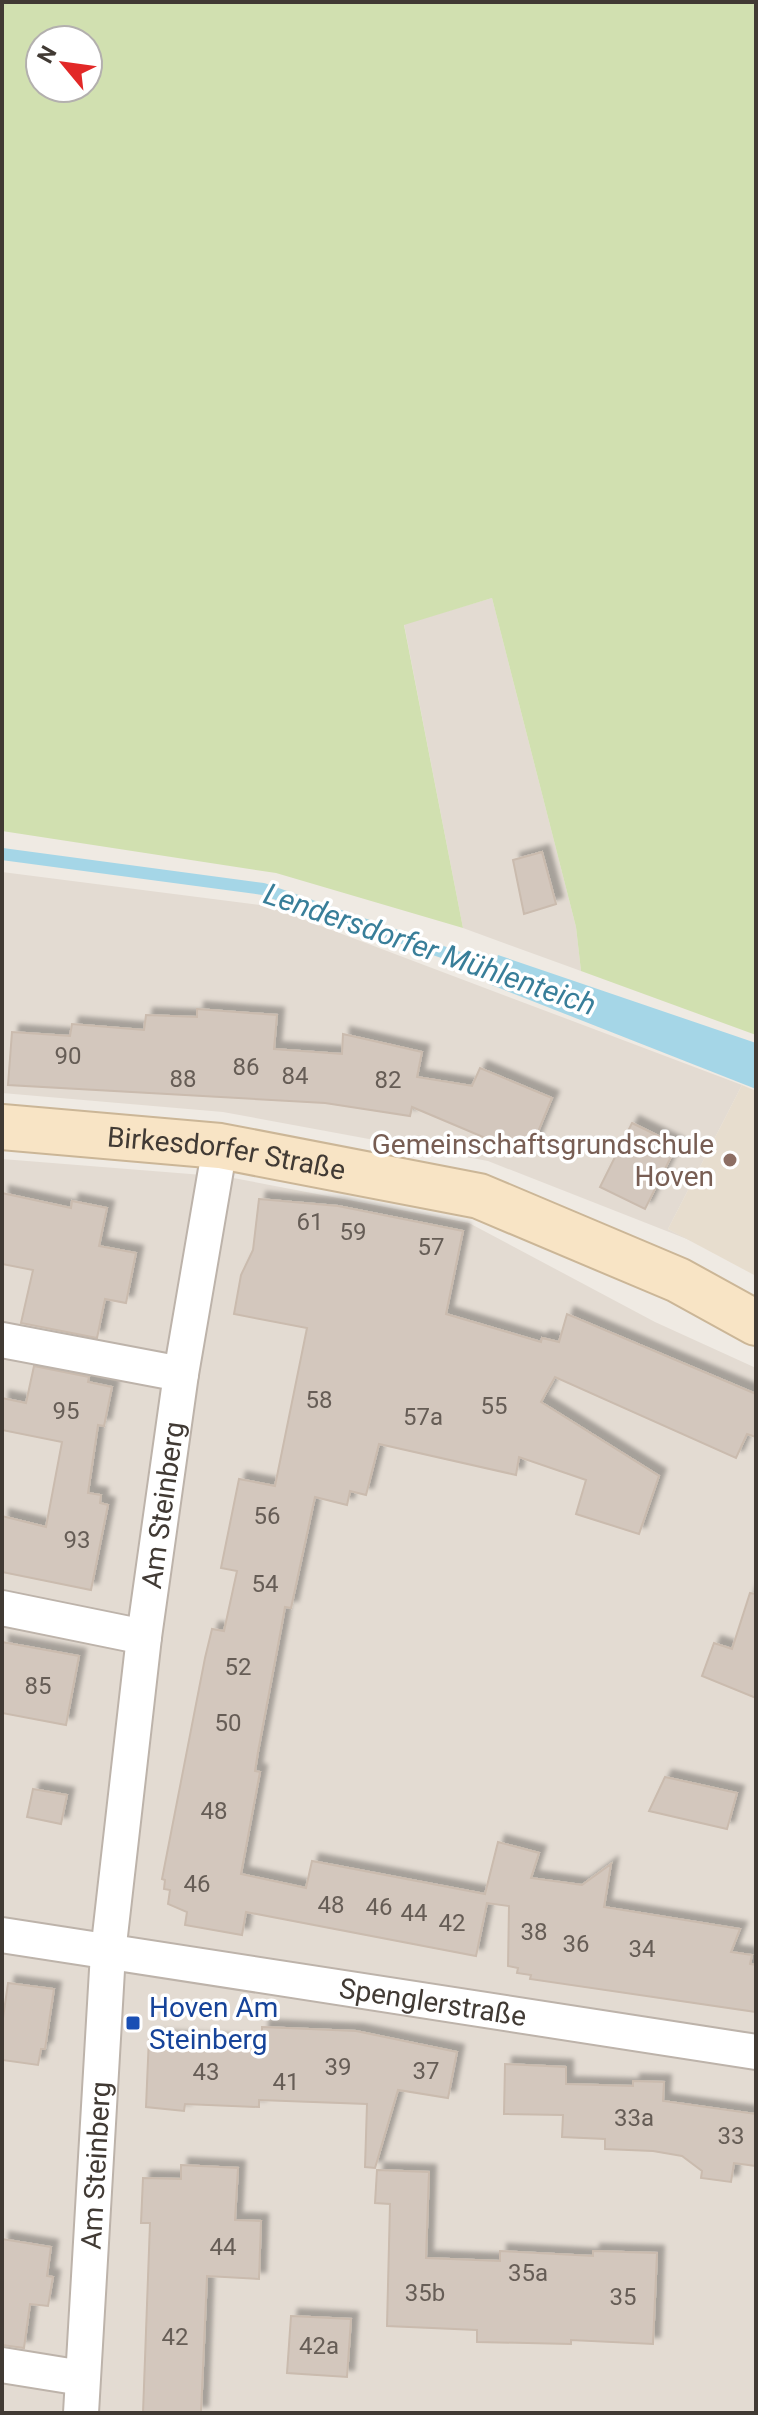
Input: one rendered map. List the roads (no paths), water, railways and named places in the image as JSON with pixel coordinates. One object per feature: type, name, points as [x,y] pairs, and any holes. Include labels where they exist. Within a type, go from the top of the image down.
[{"type":"main road","name":"Birkesdorfer Straße","points":[[2,1127],[220,1146],[479,1196],[678,1280],[756,1323]]},
{"type":"street","name":"Am Steinberg","points":[[81,2413],[108,1953],[144,1637],[181,1374],[220,1146]]},
{"type":"street","points":[[2,1340],[181,1374]]},
{"type":"street","points":[[2,1608],[144,1637]]},
{"type":"street","points":[[2,1935],[108,1953]]},
{"type":"street","name":"Spenglerstraße","points":[[108,1953],[756,2052]]},
{"type":"street","points":[[2,2365],[82,2378]]},
{"type":"water","points":[[498,955],[756,1043],[756,1089],[489,984]]},
{"type":"waterway","name":"Lendersdorfer Mühlenteich","points":[[2,854],[263,889],[508,975]]},
{"type":"place","name":"Gemeinschaftsgrundschule Hoven","points":[[730,1160]]},
{"type":"place","name":"Hoven Am Steinberg","points":[[133,2023]]}]
